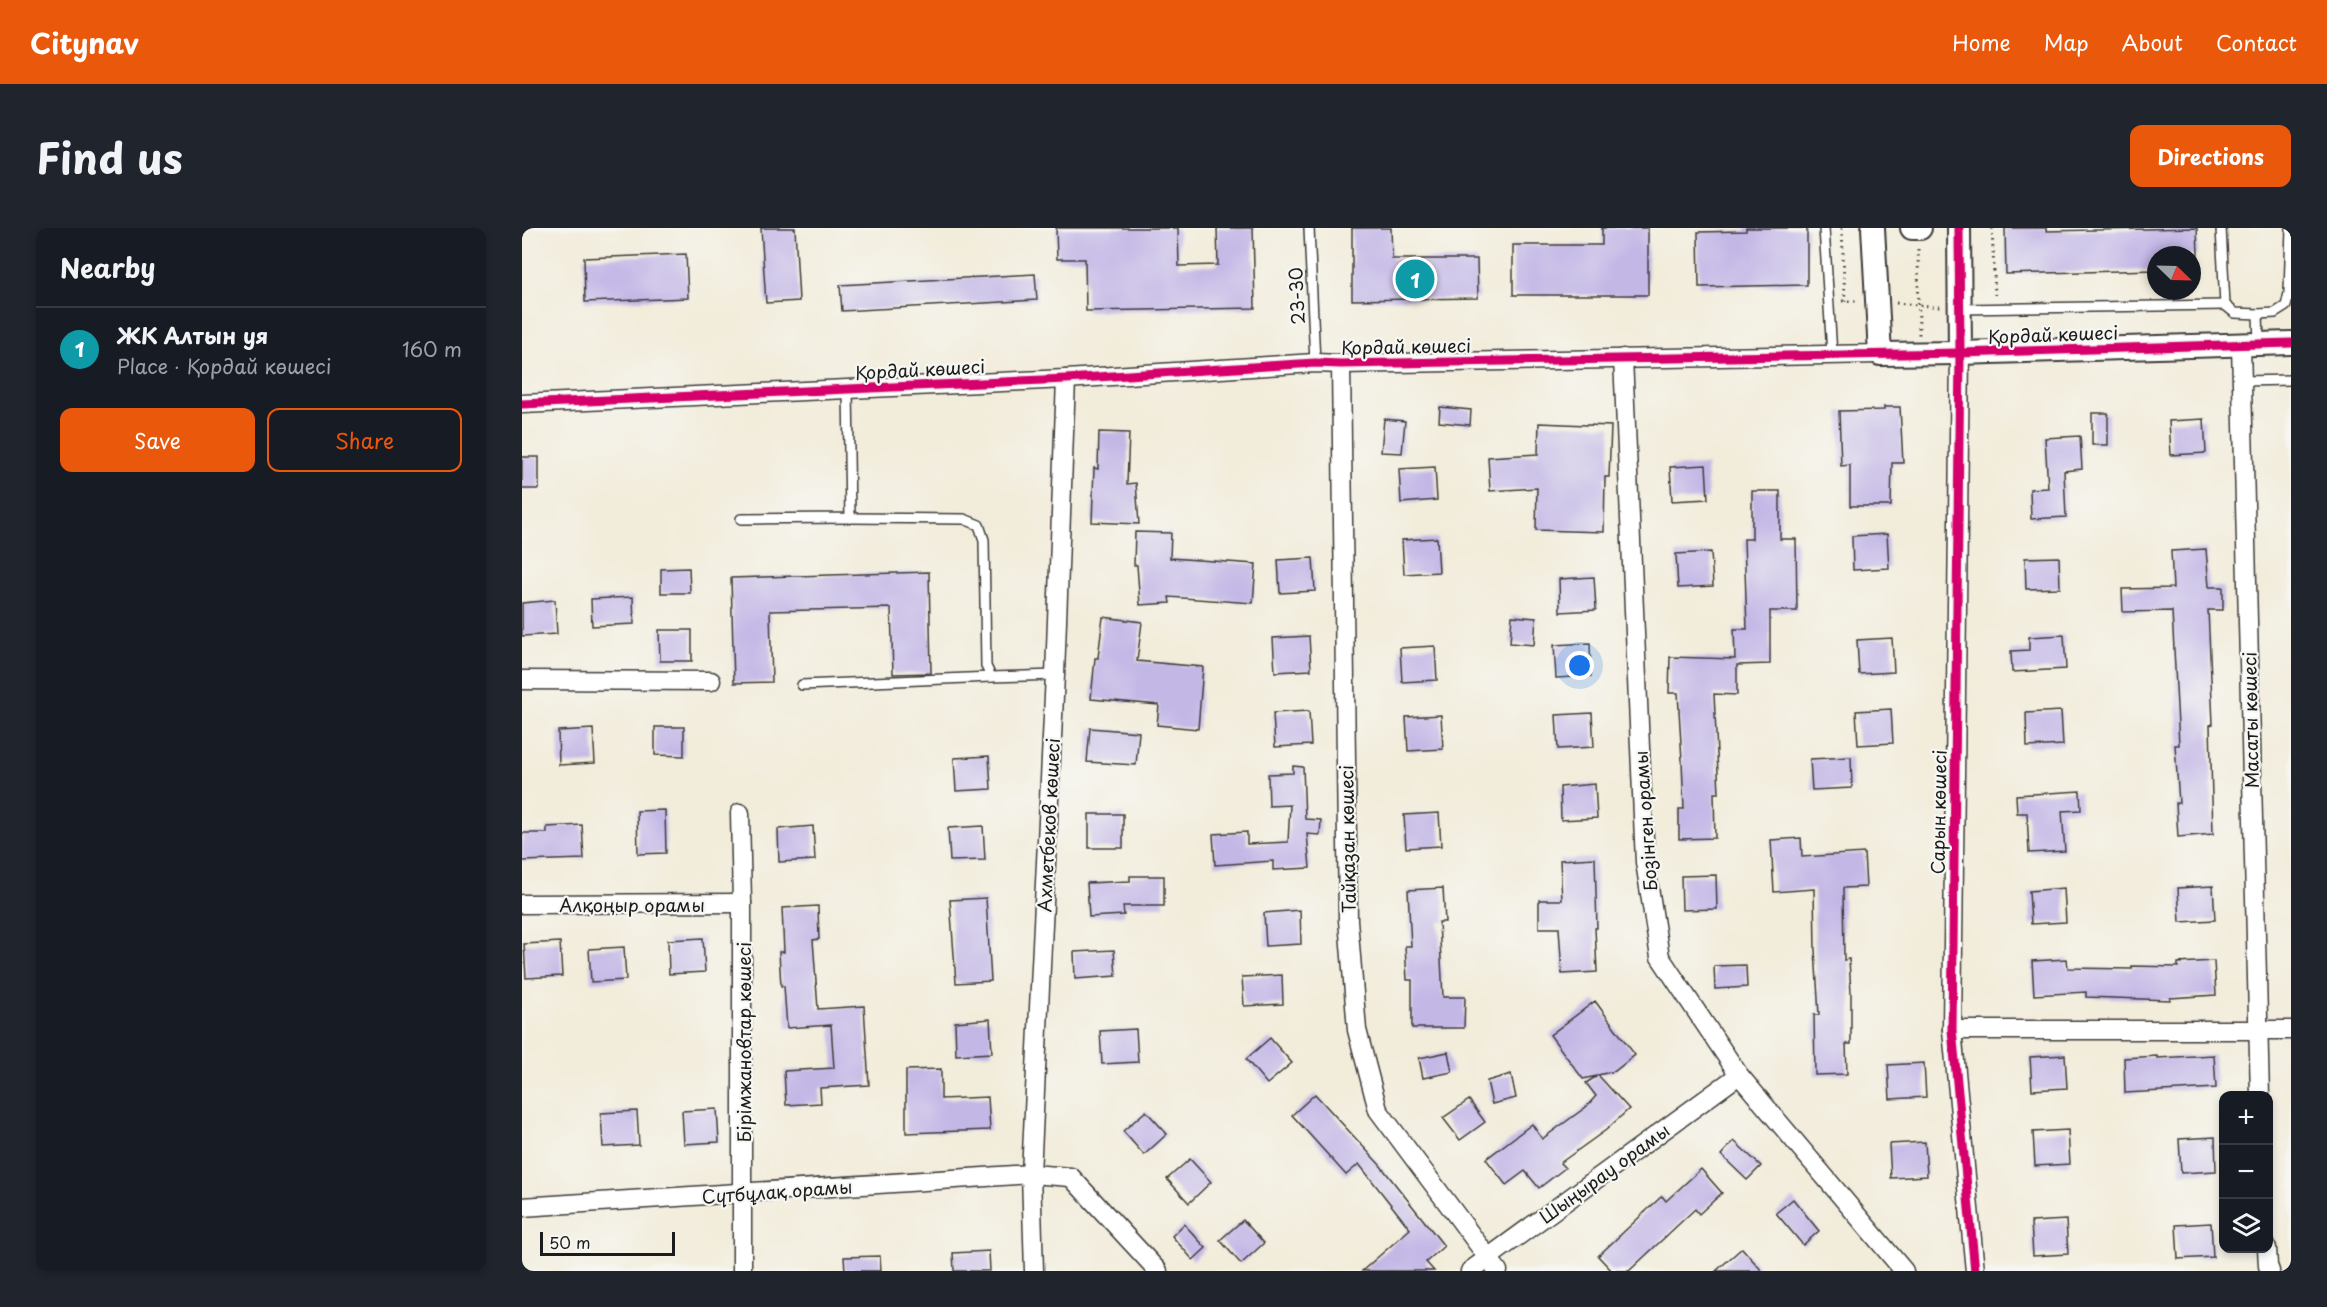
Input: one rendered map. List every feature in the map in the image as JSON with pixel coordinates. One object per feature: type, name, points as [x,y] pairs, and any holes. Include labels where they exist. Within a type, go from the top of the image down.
[{"type":"street","points":[[1874,228],[1880,354]]},
{"type":"street","points":[[1959,228],[1960,353]]},
{"type":"street","name":"Масаты көшесі","points":[[2250,344],[2242,381],[2260,1091]]},
{"type":"street","name":"Қордай көшесі","points":[[522,404],[1066,379],[1315,363],[1960,353],[2291,344]]},
{"type":"street","name":"Сарын көшесі","points":[[1960,353],[1952,1030],[1975,1271]]},
{"type":"street","name":"Бозінген орамы","points":[[1623,358],[1647,874],[1660,957],[1739,1075],[1904,1271]]},
{"type":"street","name":"Тайқазан көшесі","points":[[1341,364],[1348,920],[1357,1030],[1378,1110],[1493,1264]]},
{"type":"street","name":"Ахметбеков көшесі","points":[[1034,1271],[1031,1174],[1055,675],[1066,379]]},
{"type":"street","points":[[522,680],[711,681]]},
{"type":"street","name":"Бірімжановтар көшесі","points":[[740,813],[742,1271]]},
{"type":"street","name":"Алқоңыр орамы","points":[[522,904],[742,903]]},
{"type":"street","points":[[1952,1030],[2291,1030]]},
{"type":"street","name":"Шыңырау орамы","points":[[1470,1271],[1493,1264],[1739,1075]]},
{"type":"street","name":"Cүтбұлақ орамы","points":[[522,1208],[1031,1174],[1071,1177],[1158,1271]]},
{"type":"street","points":[[2267,1253],[2270,1271]]},
{"type":"lane","name":"23-30","points":[[1309,228],[1315,363]]},
{"type":"lane","points":[[1824,228],[1832,354]]},
{"type":"lane","points":[[2221,228],[2225,305]]},
{"type":"lane","points":[[1960,309],[2225,305],[2235,313],[2275,313],[2288,306],[2291,228]]},
{"type":"lane","points":[[2250,344],[2258,314]]},
{"type":"lane","points":[[2242,381],[2291,380]]},
{"type":"lane","points":[[848,389],[850,518]]},
{"type":"lane","points":[[741,519],[964,519],[978,525],[984,540],[986,666],[991,676]]},
{"type":"lane","points":[[802,685],[1055,675]]},
{"type":"path","points":[[1842,228],[1845,301]]},
{"type":"path","points":[[1917,228],[1919,353]]},
{"type":"path","points":[[1992,228],[1995,308]]},
{"type":"building","points":[[761,228],[795,228],[799,301],[766,303]]},
{"type":"building","points":[[1056,228],[1178,228],[1179,266],[1218,265],[1217,228],[1253,228],[1255,308],[1086,311],[1085,259],[1057,259]]},
{"type":"building","points":[[1352,228],[1391,228],[1392,259],[1477,259],[1478,298],[1352,300]]},
{"type":"building","points":[[1602,228],[1648,228],[1648,295],[1513,295],[1513,245],[1602,245]]},
{"type":"building","points":[[1746,228],[1807,228],[1807,285],[1699,287],[1698,232],[1746,231]]},
{"type":"building","points":[[2005,228],[2046,228],[2046,231],[2197,228],[2198,246],[2147,246],[2147,270],[2006,274]]},
{"type":"building","points":[[686,254],[688,298],[585,302],[584,258]]},
{"type":"building","points":[[1035,274],[1037,300],[842,311],[840,285]]},
{"type":"building","points":[[1440,407],[1471,410],[1470,425],[1439,422]]},
{"type":"building","points":[[1884,407],[1900,407],[1903,463],[1892,463],[1891,506],[1850,506],[1850,465],[1841,466],[1839,411],[1884,410]]},
{"type":"building","points":[[2092,413],[2108,413],[2108,445],[2092,445]]},
{"type":"building","points":[[1384,419],[1405,421],[1402,453],[1381,452]]},
{"type":"building","points":[[2204,419],[2206,453],[2171,455],[2169,421]]},
{"type":"building","points":[[1539,423],[1611,426],[1609,477],[1605,477],[1604,532],[1536,530],[1537,488],[1490,491],[1488,457],[1538,454]]},
{"type":"building","points":[[1099,432],[1129,433],[1127,484],[1136,483],[1139,524],[1092,522],[1094,468],[1098,469]]},
{"type":"building","points":[[2080,436],[2082,469],[2064,471],[2066,517],[2031,519],[2030,489],[2048,488],[2045,438]]},
{"type":"building","points":[[522,457],[539,457],[539,489],[522,489]]},
{"type":"building","points":[[1706,465],[1708,499],[1672,501],[1670,467]]},
{"type":"building","points":[[1435,467],[1437,500],[1401,503],[1399,469]]},
{"type":"building","points":[[1752,491],[1780,491],[1780,539],[1796,539],[1797,611],[1770,611],[1770,664],[1737,665],[1737,695],[1714,694],[1719,793],[1714,793],[1715,838],[1679,839],[1679,809],[1684,809],[1682,761],[1678,693],[1669,693],[1670,657],[1735,659],[1734,629],[1747,629],[1744,539],[1752,539]]},
{"type":"building","points":[[1135,532],[1171,533],[1170,558],[1256,564],[1253,603],[1169,597],[1170,603],[1140,605],[1137,565],[1134,565]]},
{"type":"building","points":[[1887,534],[1889,568],[1853,570],[1852,536]]},
{"type":"building","points":[[1437,538],[1439,572],[1404,574],[1402,540]]},
{"type":"building","points":[[2206,549],[2209,587],[2223,587],[2223,610],[2208,610],[2213,724],[2210,725],[2213,834],[2178,837],[2176,803],[2179,803],[2175,745],[2179,745],[2172,611],[2123,612],[2122,589],[2173,588],[2171,551]]},
{"type":"building","points":[[1711,552],[1713,586],[1678,588],[1676,554]]},
{"type":"building","points":[[2059,557],[2060,588],[2026,589],[2025,558]]},
{"type":"building","points":[[1313,558],[1315,591],[1280,593],[1278,560]]},
{"type":"building","points":[[689,568],[690,593],[661,593],[661,569]]},
{"type":"building","points":[[929,572],[931,673],[893,674],[891,608],[770,611],[772,682],[734,683],[731,578]]},
{"type":"building","points":[[1594,577],[1596,610],[1560,612],[1559,579]]},
{"type":"building","points":[[633,597],[634,624],[592,626],[591,599]]},
{"type":"building","points":[[555,600],[557,634],[522,636],[522,603]]},
{"type":"building","points":[[1512,616],[1536,618],[1534,645],[1510,643]]},
{"type":"building","points":[[1103,617],[1142,622],[1137,661],[1203,667],[1198,729],[1157,725],[1159,705],[1091,699],[1095,658],[1098,658]]},
{"type":"building","points":[[659,630],[692,630],[692,661],[660,661]]},
{"type":"building","points":[[2064,635],[2066,669],[2012,672],[2011,651],[2029,650],[2029,637]]},
{"type":"building","points":[[1309,636],[1311,670],[1275,672],[1273,638]]},
{"type":"building","points":[[1892,638],[1894,672],[1859,674],[1857,640]]},
{"type":"building","points":[[1590,643],[1591,676],[1556,678],[1554,645]]},
{"type":"building","points":[[1435,646],[1437,680],[1402,682],[1400,648]]},
{"type":"building","points":[[1891,709],[1893,743],[1858,745],[1856,711]]},
{"type":"building","points":[[1309,711],[1311,745],[1275,747],[1273,713]]},
{"type":"building","points":[[2061,711],[2063,745],[2027,747],[2026,713]]},
{"type":"building","points":[[1592,713],[1594,747],[1558,749],[1556,715]]},
{"type":"building","points":[[1441,715],[1443,749],[1408,751],[1406,717]]},
{"type":"building","points":[[655,727],[684,727],[684,756],[655,755]]},
{"type":"building","points":[[1090,728],[1139,732],[1136,765],[1087,762]]},
{"type":"building","points":[[593,729],[595,763],[559,765],[558,731]]},
{"type":"building","points":[[989,756],[991,789],[956,791],[954,758]]},
{"type":"building","points":[[1851,757],[1852,788],[1812,790],[1810,759]]},
{"type":"building","points":[[1293,766],[1303,767],[1305,819],[1321,820],[1320,835],[1307,834],[1310,868],[1273,870],[1273,861],[1215,865],[1213,834],[1247,832],[1247,844],[1288,842],[1290,805],[1269,806],[1268,774],[1293,773]]},
{"type":"building","points":[[1595,784],[1597,818],[1561,820],[1560,787]]},
{"type":"building","points":[[2080,791],[2081,810],[2062,811],[2065,851],[2029,853],[2027,813],[2017,813],[2016,795]]},
{"type":"building","points":[[665,810],[666,853],[638,854],[637,811]]},
{"type":"building","points":[[1439,813],[1441,846],[1406,848],[1404,815]]},
{"type":"building","points":[[1089,814],[1123,814],[1123,848],[1089,848]]},
{"type":"building","points":[[582,825],[584,859],[522,861],[522,833],[547,833],[547,827]]},
{"type":"building","points":[[813,826],[815,860],[779,862],[778,829]]},
{"type":"building","points":[[983,826],[985,860],[950,861],[948,828]]},
{"type":"building","points":[[1801,838],[1802,857],[1864,853],[1866,887],[1843,888],[1844,960],[1849,959],[1851,993],[1851,1044],[1846,1044],[1847,1074],[1815,1075],[1814,1015],[1819,1015],[1814,889],[1774,892],[1771,840]]},
{"type":"building","points":[[1595,858],[1597,972],[1562,974],[1559,928],[1539,928],[1539,900],[1562,900],[1560,860]]},
{"type":"building","points":[[1716,875],[1717,909],[1682,910],[1681,876]]},
{"type":"building","points":[[1130,876],[1164,876],[1164,906],[1123,906],[1124,915],[1089,917],[1087,883],[1130,881]]},
{"type":"building","points":[[2213,886],[2215,920],[2180,922],[2178,888]]},
{"type":"building","points":[[1443,888],[1445,922],[1439,922],[1443,997],[1465,997],[1464,1028],[1412,1028],[1412,980],[1407,980],[1405,946],[1411,946],[1408,890]]},
{"type":"building","points":[[2064,888],[2066,922],[2031,924],[2029,891]]},
{"type":"building","points":[[986,898],[991,981],[956,983],[950,900]]},
{"type":"building","points":[[818,906],[819,939],[813,940],[818,1009],[864,1006],[869,1085],[820,1088],[821,1103],[786,1105],[784,1071],[834,1068],[831,1025],[787,1028],[784,986],[781,986],[779,952],[784,952],[782,908]]},
{"type":"building","points":[[1300,910],[1301,944],[1266,946],[1264,913]]},
{"type":"building","points":[[703,938],[705,972],[669,974],[668,940]]},
{"type":"building","points":[[560,942],[562,976],[526,978],[524,944]]},
{"type":"building","points":[[624,947],[626,980],[591,982],[589,949]]},
{"type":"building","points":[[1114,950],[1116,976],[1075,979],[1074,952]]},
{"type":"building","points":[[2067,959],[2068,968],[2132,969],[2132,966],[2178,967],[2178,963],[2214,961],[2216,995],[2170,998],[2170,1000],[2086,997],[2086,992],[2034,995],[2032,961]]},
{"type":"building","points":[[1746,965],[1747,987],[1715,989],[1714,966]]},
{"type":"building","points":[[1282,975],[1283,1004],[1244,1006],[1242,977]]},
{"type":"building","points":[[1595,1001],[1635,1055],[1615,1071],[1598,1075],[1629,1109],[1606,1130],[1560,1163],[1565,1168],[1539,1188],[1525,1171],[1506,1185],[1486,1159],[1532,1124],[1542,1139],[1586,1107],[1596,1096],[1586,1083],[1597,1076],[1583,1079],[1550,1035]]},
{"type":"building","points":[[990,1019],[992,1053],[956,1055],[955,1022]]},
{"type":"building","points":[[1136,1029],[1138,1062],[1102,1064],[1100,1031]]},
{"type":"building","points":[[1270,1038],[1292,1063],[1267,1084],[1246,1059]]},
{"type":"building","points":[[1448,1052],[1452,1072],[1423,1078],[1419,1058]]},
{"type":"building","points":[[2065,1055],[2067,1088],[2032,1090],[2030,1057]]},
{"type":"building","points":[[2214,1055],[2216,1088],[2125,1093],[2124,1058]]},
{"type":"building","points":[[1924,1063],[1926,1097],[1890,1099],[1888,1065]]},
{"type":"building","points":[[941,1069],[941,1099],[988,1097],[990,1130],[906,1133],[906,1070]]},
{"type":"building","points":[[1511,1074],[1516,1098],[1492,1104],[1487,1081]]},
{"type":"building","points":[[1315,1094],[1380,1165],[1444,1246],[1426,1262],[1434,1271],[1362,1271],[1410,1229],[1359,1164],[1346,1175],[1292,1115]]},
{"type":"building","points":[[1469,1100],[1485,1122],[1460,1140],[1443,1118]]},
{"type":"building","points":[[717,1109],[719,1142],[684,1144],[682,1111]]},
{"type":"building","points":[[637,1111],[639,1145],[603,1147],[601,1113]]},
{"type":"building","points":[[1146,1111],[1167,1134],[1144,1155],[1123,1131]]},
{"type":"building","points":[[2068,1130],[2070,1164],[2035,1166],[2033,1132]]},
{"type":"building","points":[[2215,1137],[2216,1171],[2181,1173],[2179,1139]]},
{"type":"building","points":[[1734,1141],[1761,1166],[1747,1180],[1721,1155]]},
{"type":"building","points":[[1925,1142],[1927,1176],[1891,1178],[1889,1144]]},
{"type":"building","points":[[1190,1159],[1211,1182],[1189,1203],[1167,1179]]},
{"type":"building","points":[[1701,1169],[1722,1193],[1699,1214],[1695,1209],[1629,1271],[1612,1271],[1598,1256],[1662,1196],[1666,1201]]},
{"type":"building","points":[[1793,1199],[1819,1231],[1803,1245],[1776,1213]]},
{"type":"building","points":[[1243,1220],[1264,1243],[1241,1264],[1220,1240]]},
{"type":"building","points":[[2066,1220],[2068,1254],[2033,1256],[2031,1222]]},
{"type":"building","points":[[2211,1223],[2213,1257],[2178,1259],[2176,1225]]},
{"type":"building","points":[[1184,1224],[1206,1248],[1193,1260],[1172,1236]]},
{"type":"building","points":[[1742,1248],[1762,1271],[1716,1271]]},
{"type":"building","points":[[989,1251],[990,1271],[954,1271],[953,1253]]},
{"type":"building","points":[[880,1256],[881,1271],[845,1271],[844,1257]]},
{"type":"cycle path","points":[[1959,228],[1960,353],[1952,1030],[1975,1271]]},
{"type":"cycle path","points":[[522,404],[1066,379],[1315,363],[1960,353],[2291,343]]},
{"type":"place","name":"ЖК Алтын уя","points":[[1415,279]]}]
